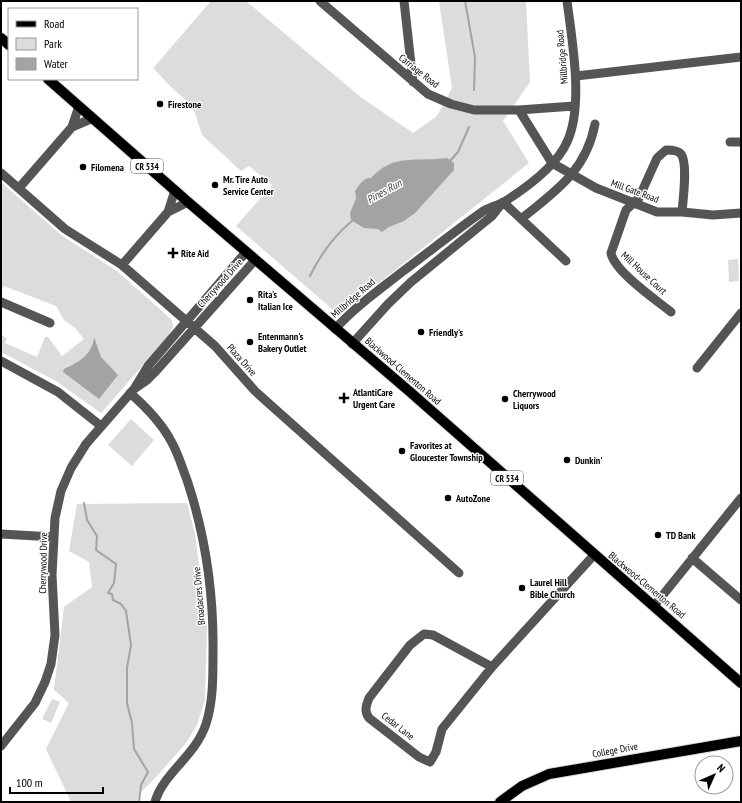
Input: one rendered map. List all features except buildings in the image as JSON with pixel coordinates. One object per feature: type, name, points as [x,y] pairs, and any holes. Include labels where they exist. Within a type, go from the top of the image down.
[{"type":"main road","name":"Blackwood-Clementon Road","points":[[49,80],[352,344],[413,395],[741,683]]},
{"type":"main road","name":"College Drive","points":[[500,802],[522,786],[549,774],[741,741]]},
{"type":"street","name":"Carriage Road","points":[[320,1],[428,94],[451,104],[474,110],[519,110],[574,106]]},
{"type":"street","points":[[404,1],[413,82]]},
{"type":"street","name":"Millbridge Road","points":[[352,344],[388,304],[411,282],[492,216],[503,202],[552,163],[567,142],[574,106],[576,76],[567,1]]},
{"type":"street","points":[[576,76],[741,57]]},
{"type":"street","points":[[19,188],[72,127],[79,106]]},
{"type":"street","points":[[519,110],[552,163]]},
{"type":"street","points":[[72,127],[93,118]]},
{"type":"street","points":[[521,219],[559,188],[572,174],[590,146],[595,124]]},
{"type":"street","points":[[730,142],[741,142]]},
{"type":"street","name":"Mill House Court","points":[[671,312],[622,271],[612,258],[610,252],[626,210],[639,198],[661,153],[666,150],[675,151],[682,156],[684,168],[682,212]]},
{"type":"street","name":"Mill Gate Road","points":[[552,163],[596,188],[657,212],[682,212],[713,215],[741,213]]},
{"type":"street","name":"Plaza Drive","points":[[1,173],[65,229],[122,265],[215,346],[267,402],[459,573]]},
{"type":"street","points":[[168,212],[175,190]]},
{"type":"street","points":[[122,265],[168,212],[188,202]]},
{"type":"street","points":[[503,202],[566,261]]},
{"type":"street","name":"Millbridge Road","points":[[335,328],[363,302],[484,210],[503,202]]},
{"type":"street","name":"Cherrywood Drive","points":[[2,744],[35,703],[45,682],[51,664],[55,634],[52,575],[54,537],[57,504],[68,473],[81,450],[132,391],[148,366],[246,252]]},
{"type":"street","name":"Cherrywood Drive","points":[[132,391],[152,376],[255,260]]},
{"type":"street","points":[[1,302],[50,323]]},
{"type":"street","points":[[697,368],[741,313]]},
{"type":"street","points":[[1,361],[58,392],[101,426]]},
{"type":"street","name":"Broadacres Drive","points":[[132,391],[160,424],[171,440],[182,465],[201,530],[208,570],[214,624],[213,679],[211,701],[205,725],[192,751],[162,787],[155,802]]},
{"type":"street","points":[[654,606],[741,498]]},
{"type":"street","points":[[1,534],[54,537]]},
{"type":"street","name":"Cedar Lane","points":[[492,667],[433,634],[424,634],[410,645],[369,698],[365,707],[366,714],[419,757],[430,762],[436,752],[442,729],[492,667],[594,555]]},
{"type":"street","points":[[692,558],[741,600]]},
{"type":"green space","points":[[211,1],[246,1],[362,98],[413,133],[437,116],[452,88],[439,1],[526,1],[530,82],[503,121],[529,163],[339,315],[236,226],[272,185],[249,166],[241,171],[202,135],[193,107],[154,69]]},
{"type":"green space","points":[[1,182],[61,235],[117,271],[172,320],[173,327],[167,338],[101,413],[56,381],[1,352],[1,335],[7,338],[5,343],[37,357],[45,337],[48,337],[62,356],[84,339],[75,328],[64,320],[56,306],[4,286],[1,291]]},
{"type":"green space","points":[[738,259],[739,281],[729,282],[728,260]]},
{"type":"green space","points":[[131,419],[154,440],[132,466],[108,445]]},
{"type":"green space","points":[[187,503],[195,534],[207,627],[205,700],[197,725],[186,743],[142,791],[137,802],[71,802],[46,749],[69,703],[54,690],[64,607],[92,587],[89,562],[69,551],[77,504]]},
{"type":"green space","points":[[52,699],[60,702],[51,723],[42,719]]},
{"type":"water","points":[[447,158],[454,163],[454,170],[415,213],[404,221],[389,227],[382,232],[378,229],[364,228],[351,220],[350,213],[356,198],[355,191],[364,180],[371,178],[379,170],[388,165],[406,160]]},
{"type":"water","points":[[94,337],[101,357],[118,375],[99,399],[63,372],[64,369],[79,361],[88,353]]},
{"type":"waterway","name":"Pines Run","points":[[465,1],[475,57],[474,90]]},
{"type":"waterway","name":"Pines Run","points":[[450,161],[458,152],[469,127]]},
{"type":"waterway","name":"Pines Run","points":[[310,276],[318,260],[328,246],[353,220]]},
{"type":"waterway","points":[[84,503],[87,520],[97,536],[96,550],[116,564],[114,583],[108,593],[112,594],[113,600],[121,604],[126,611],[131,645],[127,668],[127,703],[132,723],[134,749],[148,772],[141,785],[139,802]]},
{"type":"place","name":"Firestone","points":[[160,104]]},
{"type":"place","name":"Filomena","points":[[83,167]]},
{"type":"place","name":"Mr. Tire Auto Service Center","points":[[215,185]]},
{"type":"place","name":"Rite Aid","points":[[173,253]]},
{"type":"place","name":"Rita's Italian Ice","points":[[250,300]]},
{"type":"place","name":"Friendly's","points":[[421,332]]},
{"type":"place","name":"Entenmann's Bakery Outlet","points":[[250,342]]},
{"type":"place","name":"AtlantiCare Urgent Care","points":[[344,398]]},
{"type":"place","name":"Cherrywood Liquors","points":[[505,399]]},
{"type":"place","name":"Favorites at Gloucester Township","points":[[402,451]]},
{"type":"place","name":"Dunkin'","points":[[567,460]]},
{"type":"place","name":"AutoZone","points":[[448,498]]},
{"type":"place","name":"TD Bank","points":[[658,535]]},
{"type":"place","name":"Laurel Hill Bible Church","points":[[522,588]]}]
